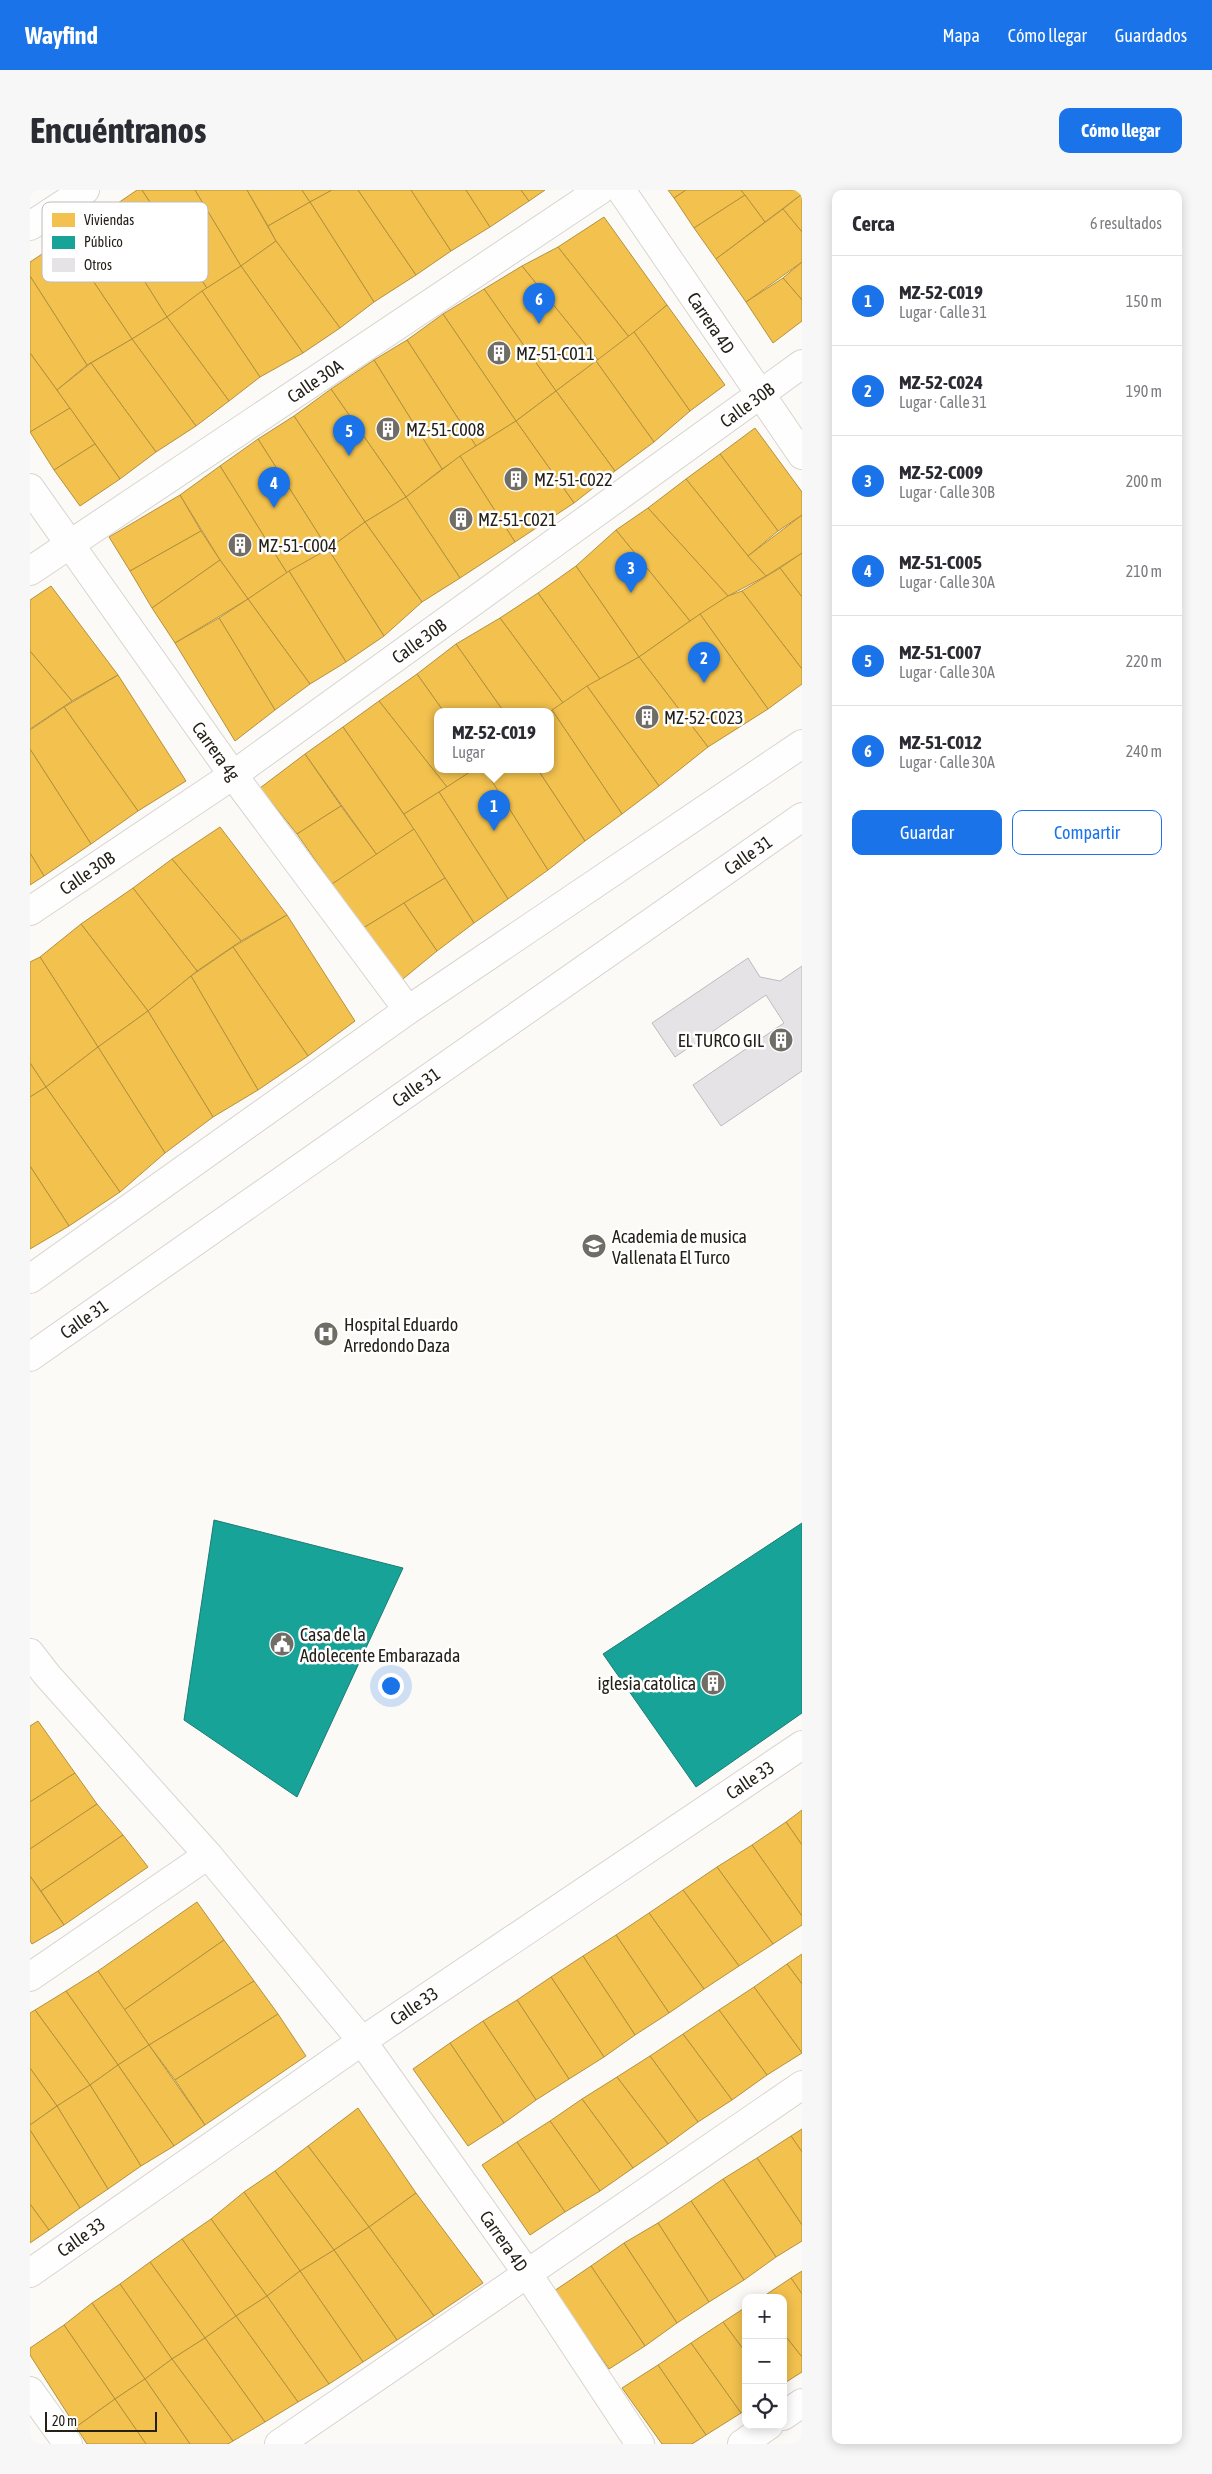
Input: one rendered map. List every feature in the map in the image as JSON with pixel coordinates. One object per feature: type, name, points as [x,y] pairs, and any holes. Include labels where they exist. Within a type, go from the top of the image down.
[{"type":"street","points":[[67,202],[86,190]]},
{"type":"street","name":"Calle 30A","points":[[30,572],[600,190]]},
{"type":"street","name":"Carrera 4D","points":[[621,190],[802,455]]},
{"type":"street","points":[[30,226],[42,218]]},
{"type":"street","name":"Calle 30B","points":[[30,911],[233,774],[802,364]]},
{"type":"street","name":"Carrera 4g","points":[[30,488],[69,546],[233,774],[408,1010]]},
{"type":"street","points":[[30,1279],[408,1010],[802,744]]},
{"type":"street","name":"Calle 31","points":[[30,1357],[802,817]]},
{"type":"street","name":"Carrera 4D","points":[[30,1653],[38,1681],[208,1855],[362,2041],[527,2273],[640,2444]]},
{"type":"street","name":"Calle 33","points":[[30,2273],[362,2041],[802,1745]]},
{"type":"street","points":[[30,1977],[208,1855]]},
{"type":"street","points":[[279,2444],[802,2085]]},
{"type":"street","points":[[30,2391],[68,2444]]},
{"type":"street","points":[[787,2413],[802,2403]]},
{"type":"street","points":[[742,2444],[763,2429]]},
{"type":"building: Viviendas","points":[[137,190],[142,190],[150,202],[120,202]]},
{"type":"building: Viviendas","points":[[142,190],[195,190],[202,202],[150,202]]},
{"type":"building: Viviendas","points":[[195,190],[247,190],[276,241],[241,266],[208,211],[208,202],[202,202]]},
{"type":"building: Viviendas","points":[[247,190],[302,190],[310,202],[268,226]]},
{"type":"building: Viviendas","points":[[302,190],[332,190],[310,202]]},
{"type":"building: Viviendas","points":[[332,190],[358,190],[416,275],[374,302],[310,202]]},
{"type":"building: Viviendas","points":[[358,190],[411,190],[451,251],[416,275]]},
{"type":"building: Viviendas","points":[[411,190],[466,190],[490,227],[451,251]]},
{"type":"building: Viviendas","points":[[466,190],[521,190],[529,201],[490,227]]},
{"type":"building: Viviendas","points":[[521,190],[545,190],[529,201]]},
{"type":"building: Viviendas","points":[[668,190],[686,190],[674,198]]},
{"type":"building: Viviendas","points":[[686,190],[741,190],[745,195],[694,228],[674,198]]},
{"type":"building: Viviendas","points":[[741,190],[802,190],[802,194],[765,222]]},
{"type":"building: Viviendas","points":[[802,194],[802,232],[783,209]]},
{"type":"building: Viviendas","points":[[745,195],[765,222],[716,259],[694,228]]},
{"type":"building: Viviendas","points":[[310,202],[374,302],[340,328],[276,241],[268,226]]},
{"type":"building: Viviendas","points":[[783,209],[802,232],[802,262],[746,302],[716,259]]},
{"type":"building: Viviendas","points":[[208,211],[241,266],[207,288],[203,282],[208,282]]},
{"type":"building: Viviendas","points":[[604,217],[667,305],[629,337],[558,247]]},
{"type":"building: Viviendas","points":[[276,241],[340,328],[303,353],[241,266]]},
{"type":"building: Viviendas","points":[[558,247],[629,337],[598,360],[522,266]]},
{"type":"building: Viviendas","points":[[42,254],[42,282],[94,282],[132,339],[87,365],[30,276],[30,262]]},
{"type":"building: Viviendas","points":[[802,262],[802,300],[783,278]]},
{"type":"building: Viviendas","points":[[241,266],[303,353],[260,377],[202,291]]},
{"type":"building: Viviendas","points":[[522,266],[598,360],[556,391],[484,289]]},
{"type":"building: Viviendas","points":[[30,276],[87,365],[57,390],[30,353]]},
{"type":"building: Viviendas","points":[[783,278],[802,300],[802,321],[773,343],[746,302]]},
{"type":"building: Viviendas","points":[[94,282],[145,282],[167,317],[132,339]]},
{"type":"building: Viviendas","points":[[145,282],[203,282],[207,288],[167,317]]},
{"type":"building: Viviendas","name":"MZ-51-C011","points":[[484,289],[556,391],[516,421],[443,314]]},
{"type":"building: Viviendas","points":[[202,291],[260,377],[229,401],[167,317]]},
{"type":"building: Viviendas","points":[[667,305],[725,385],[690,411],[634,332]]},
{"type":"building: Viviendas","points":[[443,314],[516,421],[476,446],[407,340]]},
{"type":"building: Viviendas","points":[[167,317],[229,401],[196,426],[132,339]]},
{"type":"building: Viviendas","points":[[634,332],[690,411],[654,442],[596,361]]},
{"type":"building: Viviendas","points":[[132,339],[196,426],[156,452],[91,363]]},
{"type":"building: Viviendas","points":[[407,340],[476,446],[442,469],[374,360]]},
{"type":"building: Viviendas","points":[[30,353],[70,408],[30,432]]},
{"type":"building: Viviendas","name":"MZ-51-C008","points":[[374,360],[442,469],[406,497],[331,389]]},
{"type":"building: Viviendas","points":[[596,361],[654,442],[615,471],[556,391]]},
{"type":"building: Viviendas","points":[[91,363],[156,452],[120,479],[57,390]]},
{"type":"building: Viviendas","points":[[331,389],[406,497],[365,522],[294,416]]},
{"type":"building: Viviendas","points":[[556,391],[615,471],[574,503],[516,421]]},
{"type":"building: Viviendas","points":[[70,408],[95,444],[54,470],[30,432]]},
{"type":"building: Viviendas","points":[[294,416],[365,522],[328,549],[258,439]]},
{"type":"building: Viviendas","name":"MZ-51-C022","points":[[516,421],[574,503],[515,542],[460,456]]},
{"type":"building: Viviendas","points":[[755,428],[802,492],[802,515],[778,531],[720,454]]},
{"type":"building: Viviendas","points":[[258,439],[328,549],[287,573],[220,466]]},
{"type":"building: Viviendas","points":[[95,444],[120,479],[80,506],[54,470]]},
{"type":"building: Viviendas","points":[[720,454],[778,531],[748,556],[686,479]]},
{"type":"building: Viviendas","name":"MZ-51-C021","points":[[460,456],[515,542],[460,578],[406,497]]},
{"type":"building: Viviendas","name":"MZ-51-C004","points":[[220,466],[287,573],[248,599],[220,560],[180,495]]},
{"type":"building: Viviendas","points":[[686,479],[766,576],[728,596],[648,508]]},
{"type":"building: Viviendas","points":[[180,495],[201,531],[130,571],[109,537]]},
{"type":"building: Viviendas","points":[[406,497],[460,578],[422,602],[365,522]]},
{"type":"building: Viviendas","points":[[648,508],[728,596],[690,621],[616,530]]},
{"type":"building: Viviendas","points":[[802,515],[802,553],[766,576],[748,556]]},
{"type":"building: Viviendas","points":[[365,522],[422,602],[384,636],[328,549]]},
{"type":"building: Viviendas","points":[[616,530],[690,621],[639,657],[576,566]]},
{"type":"building: Viviendas","points":[[201,531],[220,560],[152,608],[130,571]]},
{"type":"building: Viviendas","points":[[328,549],[384,636],[346,662],[289,571]]},
{"type":"building: Viviendas","points":[[802,553],[802,597],[780,568]]},
{"type":"building: Viviendas","points":[[220,560],[248,599],[175,643],[152,608]]},
{"type":"building: Viviendas","points":[[576,566],[639,657],[600,679],[538,593]]},
{"type":"building: Viviendas","points":[[780,568],[802,597],[802,669],[742,591]]},
{"type":"building: Viviendas","points":[[289,571],[346,662],[310,684],[248,599]]},
{"type":"building: Viviendas","points":[[51,586],[118,675],[72,701],[30,651],[30,600]]},
{"type":"building: Viviendas","points":[[742,591],[802,669],[802,684],[768,709],[700,614],[728,596]]},
{"type":"building: Viviendas","points":[[538,593],[600,679],[563,703],[500,618]]},
{"type":"building: Viviendas","points":[[248,599],[310,684],[275,710],[219,618]]},
{"type":"building: Viviendas","points":[[700,614],[768,709],[708,747],[639,657]]},
{"type":"building: Viviendas","points":[[219,618],[275,710],[235,741],[175,643]]},
{"type":"building: Viviendas","points":[[500,618],[563,703],[554,709],[501,708],[456,644]]},
{"type":"building: Viviendas","points":[[456,644],[501,708],[441,708],[417,674]]},
{"type":"building: Viviendas","points":[[30,651],[72,701],[30,729]]},
{"type":"building: Viviendas","name":"MZ-52-C023","points":[[639,657],[708,747],[659,786],[587,686]]},
{"type":"building: Viviendas","points":[[417,674],[441,708],[434,708],[434,771],[379,701]]},
{"type":"building: Viviendas","points":[[118,675],[186,781],[138,811],[64,707]]},
{"type":"building: Viviendas","points":[[587,686],[659,786],[622,814],[554,713],[554,709]]},
{"type":"building: Viviendas","points":[[379,701],[434,773],[447,787],[404,814],[343,727]]},
{"type":"building: Viviendas","points":[[64,707],[138,811],[91,844],[30,749],[30,730]]},
{"type":"building: Viviendas","points":[[554,713],[622,814],[585,841],[540,773],[554,773]]},
{"type":"building: Viviendas","points":[[343,727],[414,829],[377,855],[305,754]]},
{"type":"building: Viviendas","points":[[30,749],[91,844],[44,876],[30,853]]},
{"type":"building: Viviendas","points":[[305,754],[341,806],[297,834],[260,788]]},
{"type":"building: Viviendas","points":[[436,773],[468,773],[447,787]]},
{"type":"building: Viviendas","points":[[468,773],[487,773],[548,870],[508,899],[439,792]]},
{"type":"building: Viviendas","points":[[487,773],[540,773],[585,841],[548,870]]},
{"type":"building: Viviendas","points":[[439,792],[508,899],[474,923],[404,814]]},
{"type":"building: Viviendas","points":[[341,806],[377,855],[332,884],[297,834]]},
{"type":"building: Viviendas","points":[[220,827],[287,915],[241,941],[172,859]]},
{"type":"building: Viviendas","points":[[414,829],[445,878],[360,930],[332,884]]},
{"type":"building: Viviendas","points":[[30,853],[44,876],[30,885]]},
{"type":"building: Viviendas","points":[[172,859],[241,941],[197,971],[133,888]]},
{"type":"building: Viviendas","points":[[445,878],[474,923],[437,951],[404,903]]},
{"type":"building: Viviendas","points":[[133,888],[197,971],[148,1011],[81,924]]},
{"type":"building: Viviendas","points":[[404,903],[437,951],[398,983],[360,930]]},
{"type":"building: Viviendas","points":[[287,915],[355,1021],[308,1056],[233,947]]},
{"type":"building: Viviendas","points":[[81,924],[148,1011],[98,1047],[40,957]]},
{"type":"building: Viviendas","points":[[233,947],[308,1056],[258,1090],[191,976]]},
{"type":"building: Viviendas","points":[[40,957],[98,1047],[46,1087],[30,1063],[30,962]]},
{"type":"building: Viviendas","points":[[191,976],[258,1090],[213,1117],[148,1011]]},
{"type":"building: Viviendas","points":[[148,1011],[213,1117],[165,1153],[98,1047]]},
{"type":"building: Viviendas","points":[[98,1047],[165,1153],[120,1192],[46,1087]]},
{"type":"building: Viviendas","points":[[30,1063],[46,1087],[30,1097]]},
{"type":"building: Viviendas","points":[[46,1087],[120,1192],[69,1226],[30,1166],[30,1097]]},
{"type":"building: Viviendas","points":[[30,1166],[69,1226],[30,1249]]},
{"type":"building: Viviendas","points":[[38,1721],[75,1773],[30,1802],[30,1726]]},
{"type":"building: Viviendas","points":[[75,1773],[97,1804],[30,1849],[30,1802]]},
{"type":"building: Viviendas","points":[[97,1804],[123,1835],[41,1891],[30,1876],[30,1849]]},
{"type":"building: Viviendas","points":[[802,1810],[802,1845],[786,1822]]},
{"type":"building: Viviendas","points":[[786,1822],[802,1845],[802,1916],[752,1845]]},
{"type":"building: Viviendas","points":[[123,1835],[148,1867],[64,1925],[41,1891]]},
{"type":"building: Viviendas","points":[[752,1845],[802,1916],[802,1925],[773,1944],[717,1867]]},
{"type":"building: Viviendas","points":[[717,1867],[773,1944],[739,1966],[683,1890]]},
{"type":"building: Viviendas","points":[[30,1876],[64,1925],[32,1944],[30,1941]]},
{"type":"building: Viviendas","points":[[683,1890],[739,1966],[704,1989],[649,1913]]},
{"type":"building: Viviendas","points":[[197,1902],[224,1940],[124,2010],[98,1971]]},
{"type":"building: Viviendas","points":[[649,1913],[704,1989],[669,2013],[616,1935]]},
{"type":"building: Viviendas","points":[[616,1935],[669,2013],[635,2035],[583,1956]]},
{"type":"building: Viviendas","points":[[224,1940],[254,1981],[149,2045],[124,2010]]},
{"type":"building: Viviendas","points":[[802,1954],[802,1984],[787,1964]]},
{"type":"building: Viviendas","points":[[583,1956],[635,2035],[604,2057],[551,1977]]},
{"type":"building: Viviendas","points":[[787,1964],[802,1984],[802,2053],[754,1987]]},
{"type":"building: Viviendas","points":[[98,1971],[149,2045],[118,2065],[66,1991]]},
{"type":"building: Viviendas","points":[[551,1977],[604,2057],[569,2079],[517,2000]]},
{"type":"building: Viviendas","points":[[254,1981],[278,2014],[175,2080],[149,2045]]},
{"type":"building: Viviendas","points":[[754,1987],[802,2053],[767,2075],[719,2010]]},
{"type":"building: Viviendas","points":[[66,1991],[118,2065],[90,2085],[35,2010]]},
{"type":"building: Viviendas","points":[[517,2000],[569,2079],[536,2100],[483,2021]]},
{"type":"building: Viviendas","points":[[35,2010],[90,2085],[57,2106],[30,2068],[30,2013]]},
{"type":"building: Viviendas","points":[[719,2010],[767,2075],[732,2100],[683,2034]]},
{"type":"building: Viviendas","points":[[278,2014],[306,2056],[205,2125],[175,2080]]},
{"type":"building: Viviendas","points":[[483,2021],[536,2100],[504,2123],[450,2043]]},
{"type":"building: Viviendas","points":[[683,2034],[732,2100],[698,2122],[650,2056]]},
{"type":"building: Viviendas","points":[[450,2043],[504,2123],[468,2146],[413,2069]]},
{"type":"building: Viviendas","points":[[149,2045],[205,2125],[174,2146],[118,2065]]},
{"type":"building: Viviendas","points":[[650,2056],[698,2122],[668,2144],[617,2077]]},
{"type":"building: Viviendas","points":[[118,2065],[174,2146],[141,2166],[90,2085]]},
{"type":"building: Viviendas","points":[[30,2068],[57,2106],[30,2125]]},
{"type":"building: Viviendas","points":[[617,2077],[668,2144],[633,2168],[582,2099]]},
{"type":"building: Viviendas","points":[[90,2085],[141,2166],[108,2189],[57,2106]]},
{"type":"building: Viviendas","points":[[582,2099],[633,2168],[600,2191],[550,2121]]},
{"type":"building: Viviendas","points":[[57,2106],[108,2189],[80,2208],[30,2130],[30,2125]]},
{"type":"building: Viviendas","points":[[358,2108],[416,2193],[369,2227],[308,2146]]},
{"type":"building: Viviendas","points":[[550,2121],[600,2191],[565,2212],[517,2142]]},
{"type":"building: Viviendas","points":[[802,2129],[802,2152],[791,2136]]},
{"type":"building: Viviendas","points":[[30,2130],[80,2208],[49,2230],[30,2204]]},
{"type":"building: Viviendas","points":[[791,2136],[802,2152],[802,2225],[757,2158]]},
{"type":"building: Viviendas","points":[[517,2142],[565,2212],[530,2235],[482,2165]]},
{"type":"building: Viviendas","points":[[308,2146],[369,2227],[334,2250],[275,2171]]},
{"type":"building: Viviendas","points":[[757,2158],[802,2225],[802,2241],[776,2257],[723,2179]]},
{"type":"building: Viviendas","points":[[275,2171],[334,2250],[300,2271],[244,2192]]},
{"type":"building: Viviendas","points":[[723,2179],[776,2257],[744,2280],[691,2201]]},
{"type":"building: Viviendas","points":[[244,2192],[300,2271],[267,2296],[211,2219]]},
{"type":"building: Viviendas","points":[[416,2193],[483,2283],[434,2316],[369,2227]]},
{"type":"building: Viviendas","points":[[691,2201],[744,2280],[709,2302],[658,2223]]},
{"type":"building: Viviendas","points":[[30,2204],[49,2230],[30,2243]]},
{"type":"building: Viviendas","points":[[211,2219],[267,2296],[236,2316],[182,2239]]},
{"type":"building: Viviendas","points":[[658,2223],[709,2302],[677,2323],[624,2243]]},
{"type":"building: Viviendas","points":[[369,2227],[434,2316],[397,2340],[334,2250]]},
{"type":"building: Viviendas","points":[[182,2239],[236,2316],[205,2338],[150,2262]]},
{"type":"building: Viviendas","points":[[624,2243],[677,2323],[645,2346],[591,2266]]},
{"type":"building: Viviendas","points":[[334,2250],[397,2340],[363,2362],[300,2271]]},
{"type":"building: Viviendas","points":[[150,2262],[205,2338],[172,2359],[120,2284]]},
{"type":"building: Viviendas","points":[[591,2266],[645,2346],[609,2369],[554,2291]]},
{"type":"building: Viviendas","points":[[300,2271],[363,2362],[329,2384],[267,2296]]},
{"type":"building: Viviendas","points":[[802,2271],[802,2294],[791,2278]]},
{"type":"building: Viviendas","points":[[791,2278],[802,2294],[802,2357],[787,2338],[787,2294],[767,2294]]},
{"type":"building: Viviendas","points":[[120,2284],[172,2359],[145,2379],[92,2303]]},
{"type":"building: Viviendas","points":[[267,2296],[329,2384],[298,2402],[236,2316]]},
{"type":"building: Viviendas","points":[[92,2303],[145,2379],[115,2399],[64,2325]]},
{"type":"building: Viviendas","points":[[742,2310],[742,2348],[723,2322]]},
{"type":"building: Viviendas","points":[[236,2316],[298,2402],[265,2422],[205,2338]]},
{"type":"building: Viviendas","points":[[723,2322],[742,2348],[742,2412],[741,2413],[691,2343]]},
{"type":"building: Viviendas","points":[[64,2325],[115,2399],[76,2427],[30,2355],[30,2348]]},
{"type":"building: Viviendas","points":[[205,2338],[265,2422],[233,2441],[172,2359]]},
{"type":"building: Viviendas","points":[[787,2338],[802,2357],[802,2372],[787,2381]]},
{"type":"building: Viviendas","points":[[691,2343],[741,2413],[706,2435],[658,2365]]},
{"type":"building: Viviendas","points":[[172,2359],[233,2441],[228,2444],[190,2444],[145,2379]]},
{"type":"building: Viviendas","points":[[658,2365],[706,2435],[692,2444],[662,2444],[622,2388]]},
{"type":"building: Viviendas","points":[[145,2379],[190,2444],[146,2444],[115,2399]]},
{"type":"building: Viviendas","points":[[115,2399],[146,2444],[87,2444],[76,2427]]},
{"type":"building: Público","name":"Casa de la Adolecente Embarazada","points":[[214,1520],[403,1568],[297,1797],[184,1720]]},
{"type":"building: Público","name":"iglesia catolica","points":[[802,1523],[802,1713],[696,1787],[603,1654]]},
{"type":"building: Otros","name":"EL TURCO GIL","points":[[748,958],[760,977],[780,981],[802,966],[802,1071],[721,1126],[693,1085],[784,1023],[766,995],[675,1057],[652,1023]]},
{"type":"place","name":"MZ-51-C012","points":[[539,324]]},
{"type":"place","name":"MZ-51-C011","points":[[499,353]]},
{"type":"place","name":"MZ-51-C008","points":[[388,429]]},
{"type":"place","name":"MZ-51-C007","points":[[349,456]]},
{"type":"place","name":"MZ-51-C022","points":[[516,479]]},
{"type":"place","name":"MZ-51-C005","points":[[274,508]]},
{"type":"place","name":"MZ-51-C021","points":[[461,519]]},
{"type":"place","name":"MZ-51-C004","points":[[240,545]]},
{"type":"place","name":"MZ-52-C009","points":[[631,593]]},
{"type":"place","name":"MZ-52-C024","points":[[704,683]]},
{"type":"place","name":"MZ-52-C023","points":[[647,717]]},
{"type":"place","name":"MZ-52-C019","points":[[494,831]]},
{"type":"place","name":"EL TURCO GIL","points":[[781,1040]]},
{"type":"place","name":"Academia de musica Vallenata El Turco","points":[[594,1246]]},
{"type":"place","name":"Hospital Eduardo Arredondo Daza","points":[[326,1334]]},
{"type":"place","name":"Casa de la Adolecente Embarazada","points":[[282,1644]]},
{"type":"place","name":"iglesia catolica","points":[[713,1683]]}]
